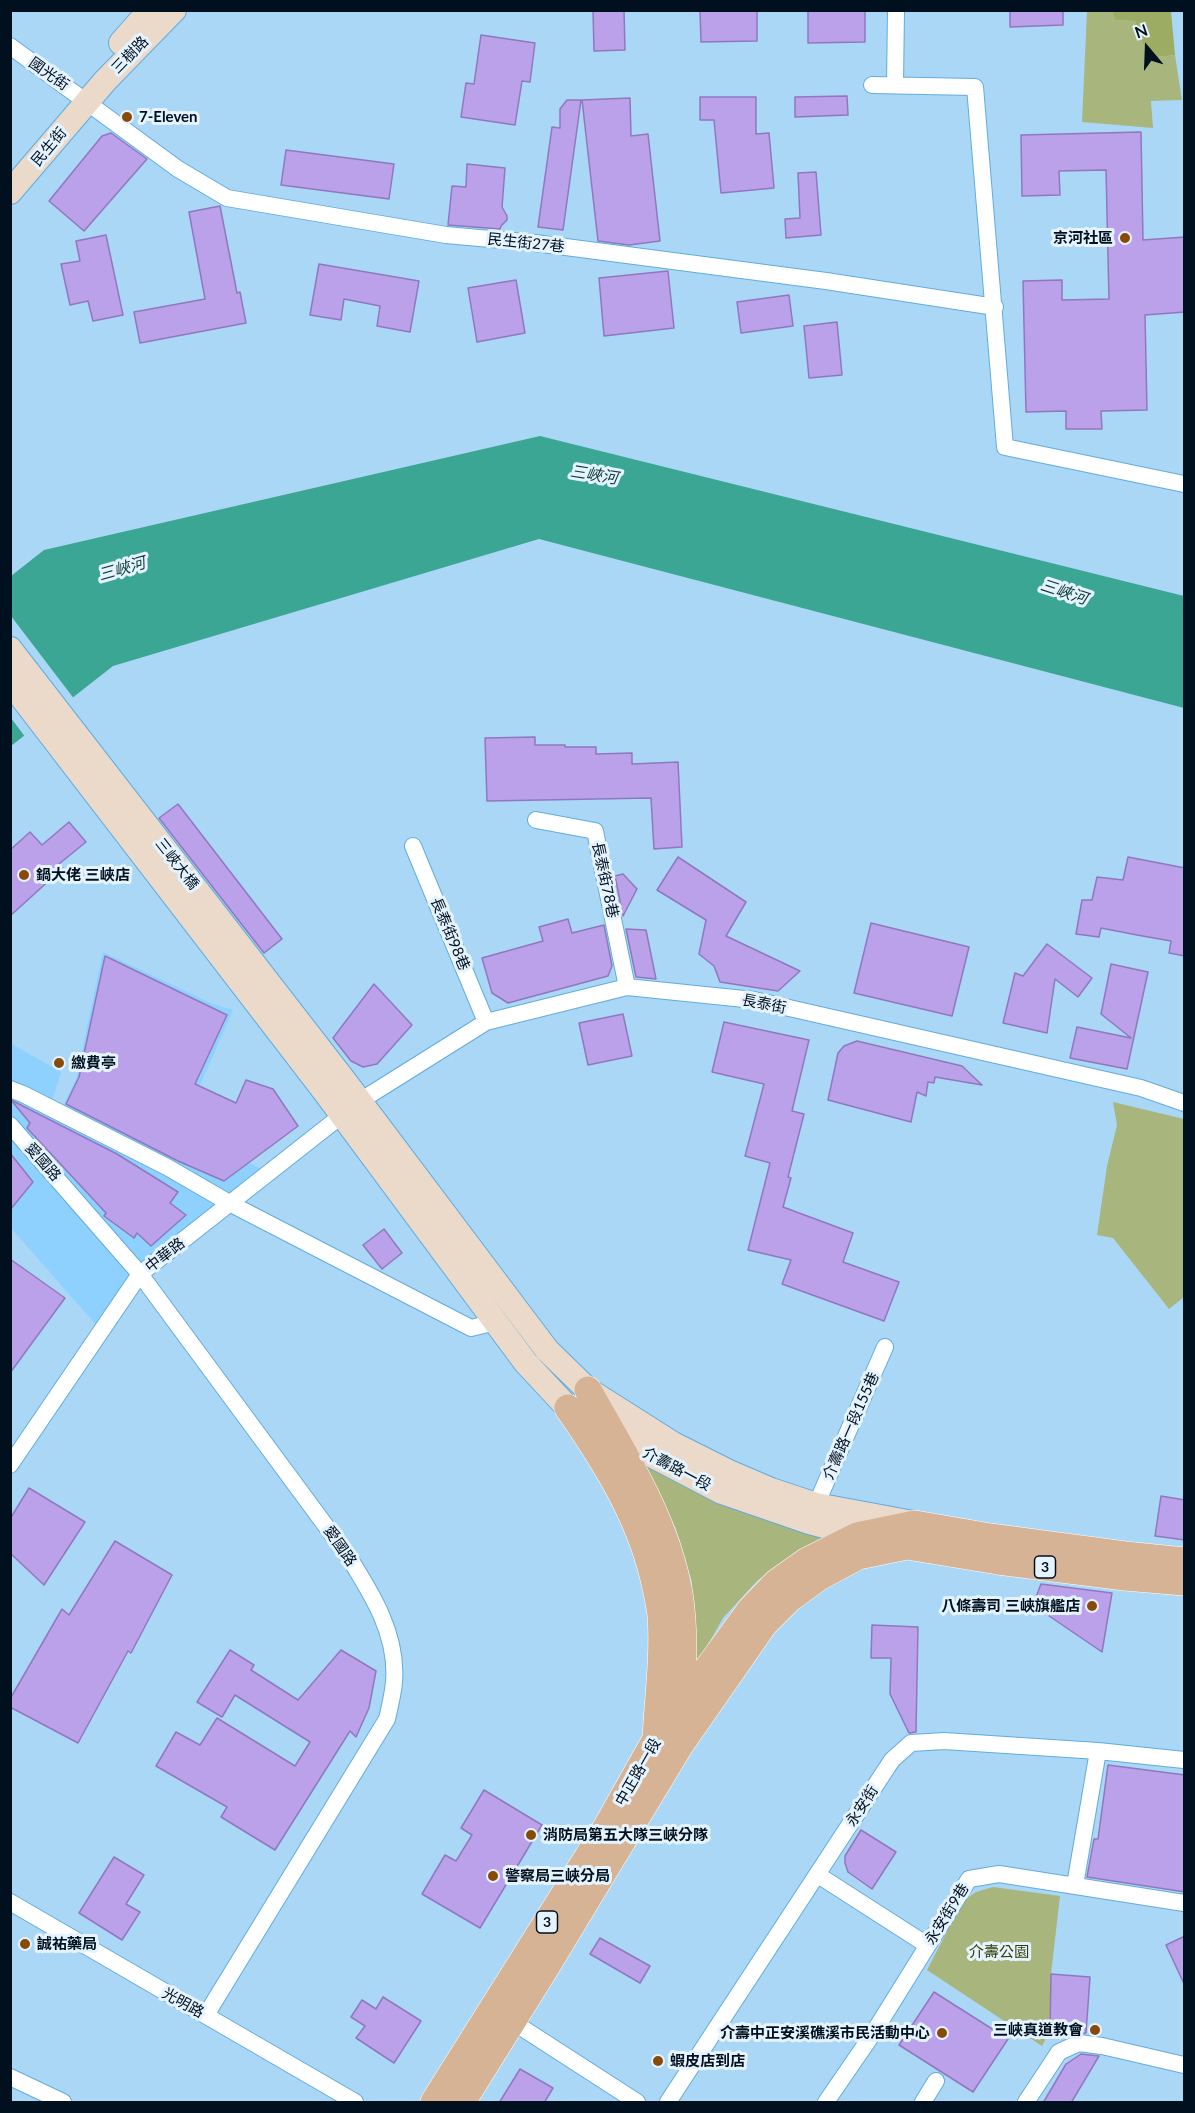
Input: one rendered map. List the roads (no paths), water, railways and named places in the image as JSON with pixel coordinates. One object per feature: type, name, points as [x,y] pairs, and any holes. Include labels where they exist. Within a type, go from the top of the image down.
[{"type":"main road","name":"三樹路","points":[[82,97],[150,10]]},
{"type":"main road","name":"三樹路","points":[[82,97],[174,10]]},
{"type":"main road","name":"民生街","points":[[10,169],[82,97]]},
{"type":"main road","name":"民生街","points":[[10,192],[82,97]]},
{"type":"main road","name":"三峽大橋","points":[[10,650],[118,805],[334,1085]]},
{"type":"main road","name":"三峽大橋","points":[[10,682],[118,805]]},
{"type":"main road","name":"介壽路一段","points":[[334,1085],[496,1322],[526,1363],[568,1408],[613,1435],[722,1492],[857,1536]]},
{"type":"main road","name":"介壽路一段","points":[[351,1108],[547,1350],[588,1390],[673,1444],[771,1490],[998,1562],[1185,1582]]},
{"type":"main road","points":[[588,1390],[641,1484],[667,1547],[679,1594],[682,1703]]},
{"type":"main road","points":[[568,1408],[604,1459],[622,1493],[650,1560],[661,1614],[660,1667],[668,1742]]},
{"type":"main road","name":"介壽路一段","points":[[911,1535],[990,1537],[1125,1556],[1185,1561]]},
{"type":"main road","name":"中正路一段","points":[[668,1742],[682,1703],[752,1609],[776,1583],[824,1551],[857,1536],[911,1535]]},
{"type":"main road","name":"中正路一段","points":[[462,2103],[513,2022],[536,1961],[606,1828],[668,1742],[764,1624],[789,1599],[819,1577],[858,1556],[911,1535]]},
{"type":"main road","name":"中正路一段","points":[[434,2103],[536,1961]]},
{"type":"street","points":[[895,85],[896,10]]},
{"type":"street","name":"國光街","points":[[10,46],[82,97]]},
{"type":"street","points":[[872,85],[975,87],[1005,447],[1185,484]]},
{"type":"street","name":"民生街27巷","points":[[82,97],[178,169],[226,198],[446,235],[535,243],[826,281],[994,307]]},
{"type":"street","name":"長泰街78巷","points":[[536,820],[595,831],[627,987]]},
{"type":"street","name":"長泰街98巷","points":[[413,846],[486,1022]]},
{"type":"street","name":"長泰街","points":[[351,1108],[486,1022],[627,987],[754,1000],[1141,1088],[1185,1103]]},
{"type":"street","points":[[10,1089],[167,1167],[231,1204],[471,1328],[496,1322]]},
{"type":"street","name":"中華路","points":[[11,1463],[140,1274],[351,1108]]},
{"type":"street","name":"愛國路","points":[[10,1125],[140,1274],[348,1557],[373,1595],[392,1642],[394,1681],[387,1719],[206,2015]]},
{"type":"street","name":"介壽路一段155巷","points":[[816,1505],[885,1347]]},
{"type":"street","name":"永安街","points":[[668,2103],[892,1760],[911,1743],[944,1741],[1098,1751],[1185,1760]]},
{"type":"street","points":[[1075,1885],[1098,1751]]},
{"type":"street","name":"永安街9巷","points":[[826,2103],[872,2035],[969,1879],[999,1874],[1185,1903]]},
{"type":"street","points":[[818,1875],[927,1945]]},
{"type":"street","name":"光明路","points":[[10,1902],[355,2103]]},
{"type":"street","points":[[513,2022],[637,2103]]},
{"type":"street","points":[[1026,2103],[1059,2052],[1079,2043],[1102,2046],[1185,2066]]},
{"type":"street","points":[[10,2077],[63,2103]]},
{"type":"street","points":[[923,2103],[936,2081]]},
{"type":"water","name":"三峽河","points":[[540,436],[1184,596],[1184,708],[539,539],[113,666],[11,746],[11,576],[44,550]]},
{"type":"place","name":"7-Eleven","points":[[127,117]]},
{"type":"place","name":"京河社區","points":[[1125,238]]},
{"type":"place","name":"鍋大佬 三峽店","points":[[24,875]]},
{"type":"place","name":"繳費亭","points":[[59,1063]]},
{"type":"place","name":"八條壽司 三峽旗艦店","points":[[1092,1606]]},
{"type":"place","name":"消防局第五大隊三峽分隊","points":[[531,1835]]},
{"type":"place","name":"警察局三峽分局","points":[[493,1876]]},
{"type":"place","name":"誠祐藥局","points":[[25,1944]]},
{"type":"place","name":"三峽真道教會","points":[[1095,2030]]},
{"type":"place","name":"介壽中正安溪礁溪市民活動中心","points":[[942,2033]]},
{"type":"place","name":"蝦皮店到店","points":[[658,2061]]},
{"type":"park label","name":"介壽公園","points":[[999,1952]]}]
